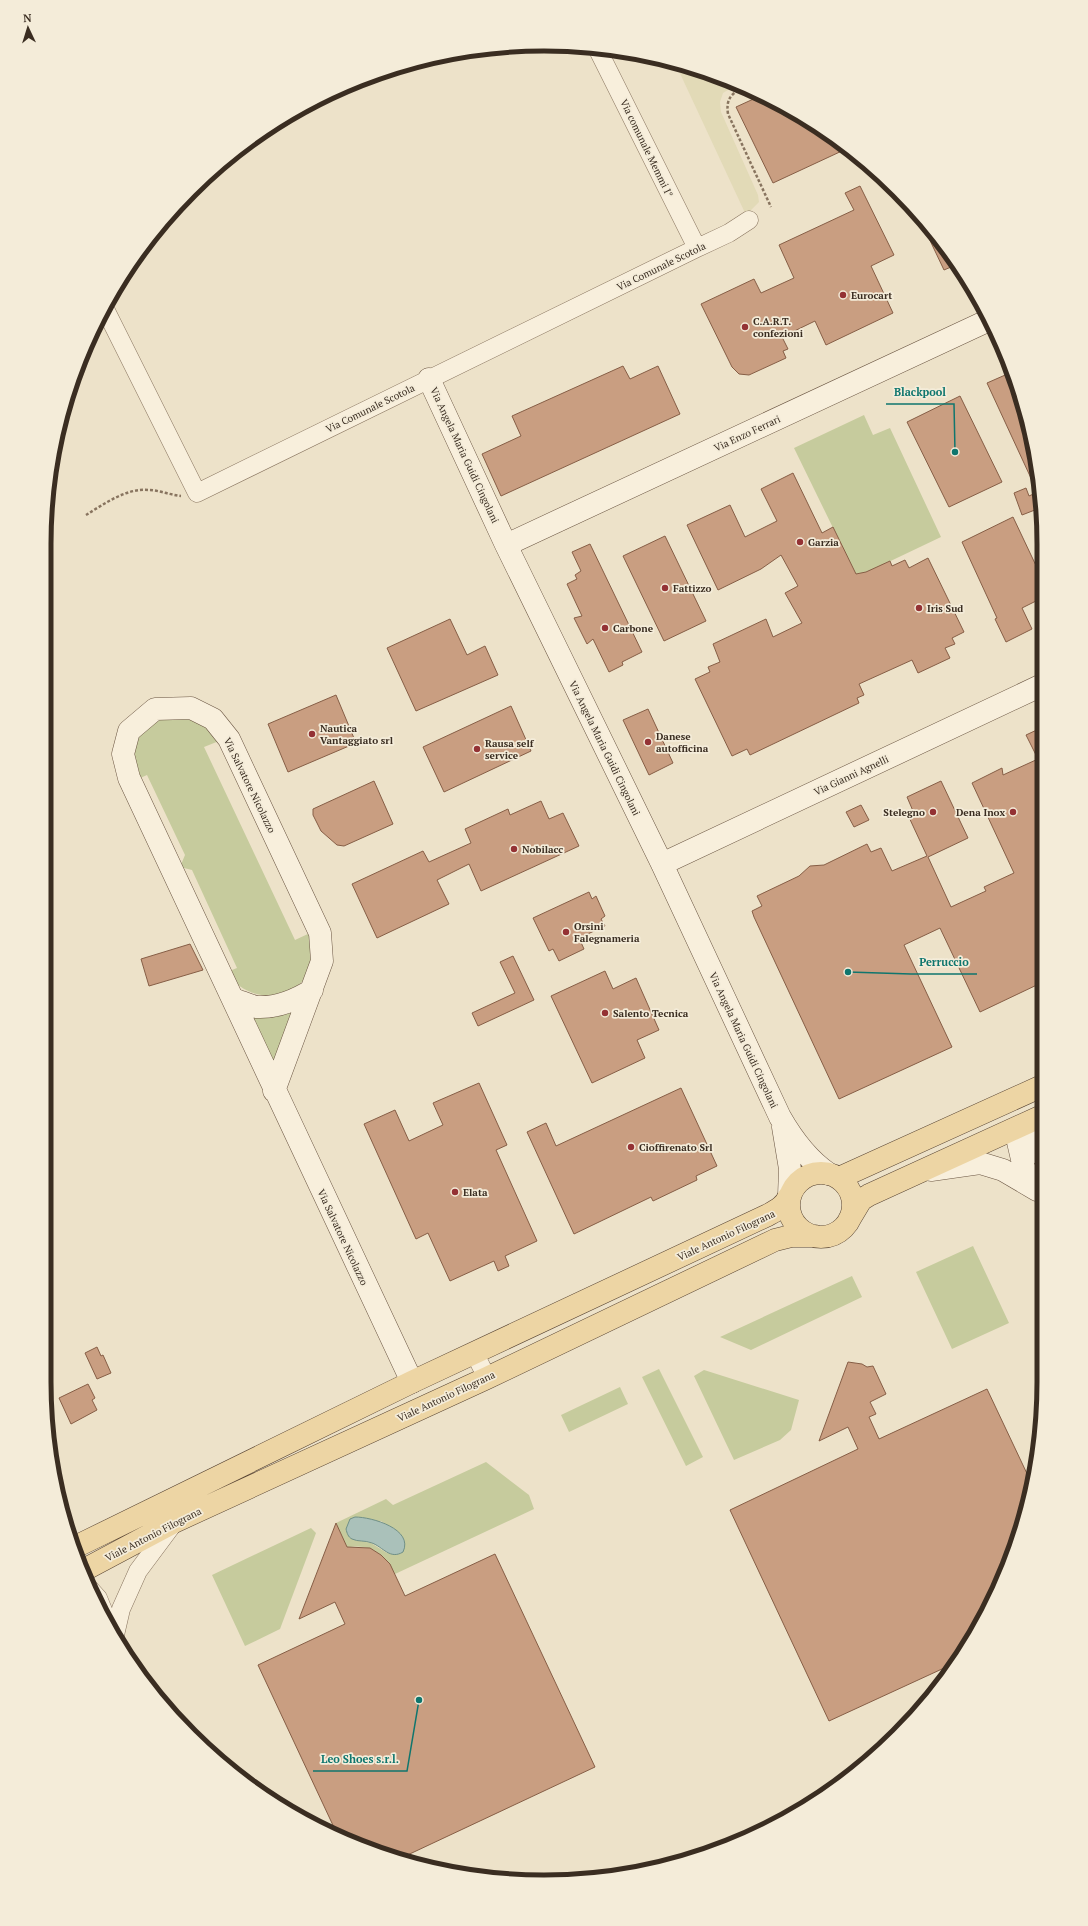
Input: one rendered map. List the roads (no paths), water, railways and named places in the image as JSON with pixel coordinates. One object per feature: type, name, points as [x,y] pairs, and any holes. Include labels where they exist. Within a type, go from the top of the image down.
[{"type":"main road","points":[[834,1176],[1004,1104],[1037,1088]]},
{"type":"main road","points":[[1004,1104],[1014,1129]]},
{"type":"main road","points":[[849,1220],[852,1211],[852,1197],[846,1184],[834,1176],[819,1172],[800,1180],[789,1196],[788,1207],[791,1217],[797,1226],[805,1233],[815,1236],[835,1234],[843,1228],[849,1220],[861,1200],[1037,1118]]},
{"type":"main road","name":"Viale Antonio Filograna","points":[[79,1545],[474,1352],[768,1215],[787,1202],[789,1196]]},
{"type":"main road","name":"Viale Antonio Filograna","points":[[88,1568],[174,1522],[487,1378],[775,1240],[791,1236],[815,1236]]},
{"type":"street","name":"Via comunale Memmi I°","points":[[600,54],[697,248]]},
{"type":"street","name":"Via Comunale Scotola","points":[[108,315],[197,493],[729,233],[749,220]]},
{"type":"street","name":"Via Enzo Ferrari","points":[[506,545],[984,322]]},
{"type":"street","name":"Via Angela Maria Guidi Cingolani","points":[[429,379],[506,545],[662,864],[780,1116]]},
{"type":"street","name":"Via Gianni Agnelli","points":[[662,864],[1037,687]]},
{"type":"street","name":"Via Salvatore Nicolazzo","points":[[274,1091],[322,961],[320,933],[229,739],[213,719],[191,708],[155,709],[128,731],[123,754],[129,778],[233,999],[274,1091],[412,1382]]},
{"type":"street","points":[[233,999],[257,1007],[296,1000],[312,990]]},
{"type":"street","points":[[780,1116],[789,1132],[817,1166],[834,1176]]},
{"type":"street","points":[[780,1116],[790,1169],[789,1196]]},
{"type":"street","points":[[1014,1129],[1037,1148]]},
{"type":"street","points":[[1014,1129],[1024,1168],[1037,1189]]},
{"type":"street","points":[[920,1172],[980,1163],[1003,1170],[1037,1192]]},
{"type":"street","points":[[474,1352],[487,1378]]},
{"type":"street","points":[[117,1627],[121,1609],[138,1571],[174,1522]]},
{"type":"water","points":[[355,1517],[381,1522],[397,1531],[403,1537],[405,1544],[403,1552],[394,1555],[390,1554],[372,1543],[354,1540],[351,1538],[346,1529],[350,1519]]},
{"type":"place","name":"Eurocart","points":[[843,295]]},
{"type":"place","name":"C.A.R.T. confezioni","points":[[745,327]]},
{"type":"place","name":"Blackpool","points":[[955,452]]},
{"type":"place","name":"Garzia","points":[[800,542]]},
{"type":"place","name":"Fattizzo","points":[[665,588]]},
{"type":"place","name":"Iris Sud","points":[[919,608]]},
{"type":"place","name":"Carbone","points":[[605,628]]},
{"type":"place","name":"Nautica Vantaggiato srl","points":[[312,734]]},
{"type":"place","name":"Danese autofficina","points":[[648,742]]},
{"type":"place","name":"Rausa self service","points":[[477,749]]},
{"type":"place","name":"Stelegno","points":[[933,812]]},
{"type":"place","name":"Dena Inox","points":[[1013,812]]},
{"type":"place","name":"Nobilacc","points":[[514,849]]},
{"type":"place","name":"Orsini Falegnameria","points":[[566,932]]},
{"type":"place","name":"Perruccio","points":[[848,972]]},
{"type":"place","name":"Salento Tecnica","points":[[605,1013]]},
{"type":"place","name":"Cioffirenato Srl","points":[[631,1147]]},
{"type":"place","name":"Elata","points":[[455,1192]]},
{"type":"place","name":"Leo Shoes s.r.l.","points":[[419,1700]]}]
